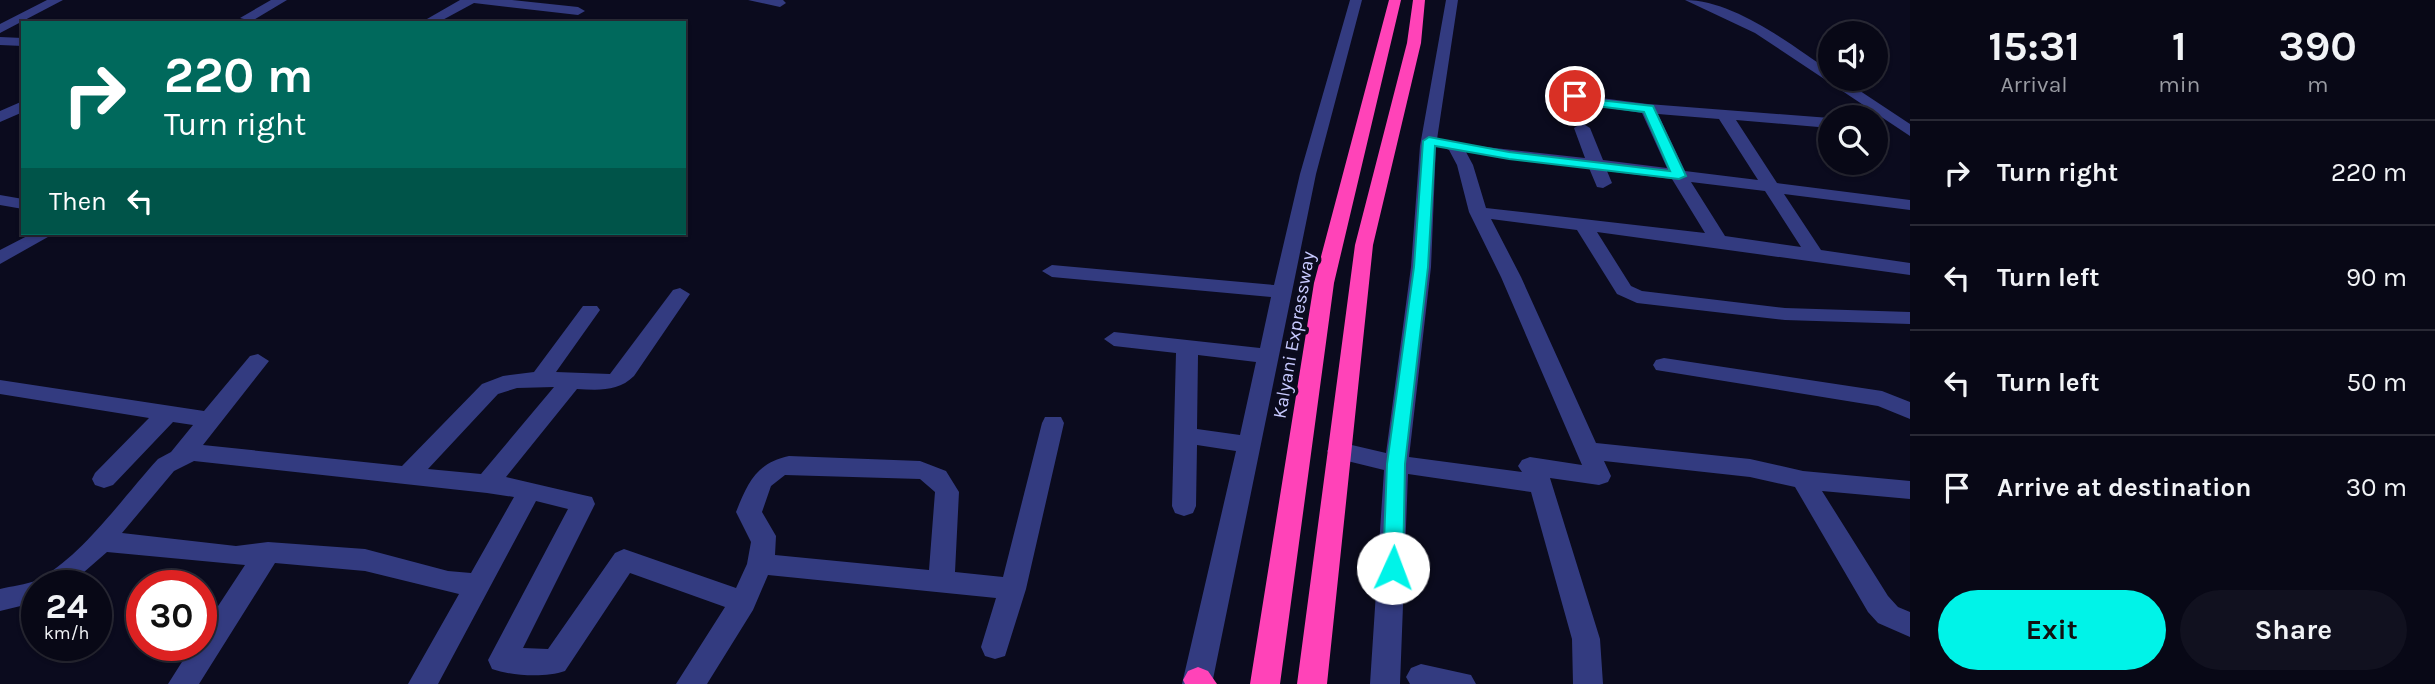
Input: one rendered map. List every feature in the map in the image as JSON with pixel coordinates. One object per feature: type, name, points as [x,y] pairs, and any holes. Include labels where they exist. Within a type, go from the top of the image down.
[{"type":"highway","name":"Kalyani Expressway","points":[[1265,684],[1324,283],[1334,236],[1374,93],[1395,0]]},
{"type":"highway","points":[[1312,684],[1364,245],[1413,43],[1419,0]]},
{"type":"street","points":[[0,29],[57,0]]},
{"type":"street","points":[[247,18],[281,0]]},
{"type":"street","points":[[430,21],[470,0]]},
{"type":"street","points":[[476,0],[578,11]]},
{"type":"street","points":[[754,0],[780,3]]},
{"type":"street","points":[[1199,683],[1281,292],[1325,105],[1356,0]]},
{"type":"street","points":[[1385,684],[1396,464],[1421,267],[1429,141],[1452,0]]},
{"type":"street","points":[[1691,0],[1760,30],[1910,132]]},
{"type":"street","points":[[0,41],[21,42]]},
{"type":"street","points":[[1564,75],[1575,96],[1581,100],[1818,122]]},
{"type":"street","points":[[0,117],[21,107]]},
{"type":"street","points":[[1648,108],[1679,176],[1718,240]]},
{"type":"street","points":[[1723,113],[1815,255]]},
{"type":"street","points":[[1582,128],[1603,183]]},
{"type":"street","points":[[1888,129],[1910,132]]},
{"type":"street","points":[[1429,141],[1455,147],[1771,185],[1910,205]]},
{"type":"street","points":[[1455,147],[1465,165],[1478,212],[1511,277],[1599,476],[1530,466],[1541,484],[1586,639],[1588,684]]},
{"type":"street","points":[[0,200],[21,204]]},
{"type":"street","points":[[1478,212],[1718,240],[1910,269]]},
{"type":"street","points":[[1583,225],[1624,290],[1633,296],[1784,314],[1910,318]]},
{"type":"street","points":[[0,258],[42,235]]},
{"type":"street","points":[[1052,271],[1281,292]]},
{"type":"street","points":[[408,475],[489,389],[519,379],[604,383],[622,376],[680,294]]},
{"type":"street","points":[[540,379],[590,310]]},
{"type":"street","points":[[1114,339],[1267,356]]},
{"type":"street","points":[[1184,506],[1187,347]]},
{"type":"street","points":[[70,570],[99,542],[166,465],[183,454],[258,361]]},
{"type":"street","points":[[1664,365],[1882,399],[1910,411]]},
{"type":"street","points":[[487,484],[570,382]]},
{"type":"street","points":[[0,387],[211,420]]},
{"type":"street","points":[[104,479],[168,413]]},
{"type":"street","points":[[995,647],[1013,589],[1053,423]]},
{"type":"street","points":[[1185,435],[1248,445]]},
{"type":"street","points":[[1339,451],[1396,464],[1541,484]]},
{"type":"street","points":[[1588,451],[1749,468],[1803,480],[1910,490]]},
{"type":"street","points":[[183,454],[191,452],[487,484],[530,490],[583,504],[502,660],[555,662],[624,560],[743,602]]},
{"type":"street","points":[[691,684],[743,602],[760,564],[766,543],[764,533],[749,512],[762,477],[770,469],[789,465],[920,470],[935,474],[943,481],[947,492],[941,582]]},
{"type":"street","points":[[1803,480],[1878,604],[1888,615],[1910,625]]},
{"type":"street","points":[[423,684],[530,490]]},
{"type":"street","points":[[99,542],[236,556],[268,552],[365,560],[447,582],[478,585]]},
{"type":"street","points":[[183,684],[268,552]]},
{"type":"street","points":[[760,564],[1013,589]]},
{"type":"street","points":[[0,600],[21,595]]},
{"type":"street","points":[[1421,677],[1461,684]]},
{"type":"route","points":[[1393,568],[1396,464],[1421,267],[1429,141],[1509,156],[1679,176],[1648,108],[1588,102],[1575,96]]}]
